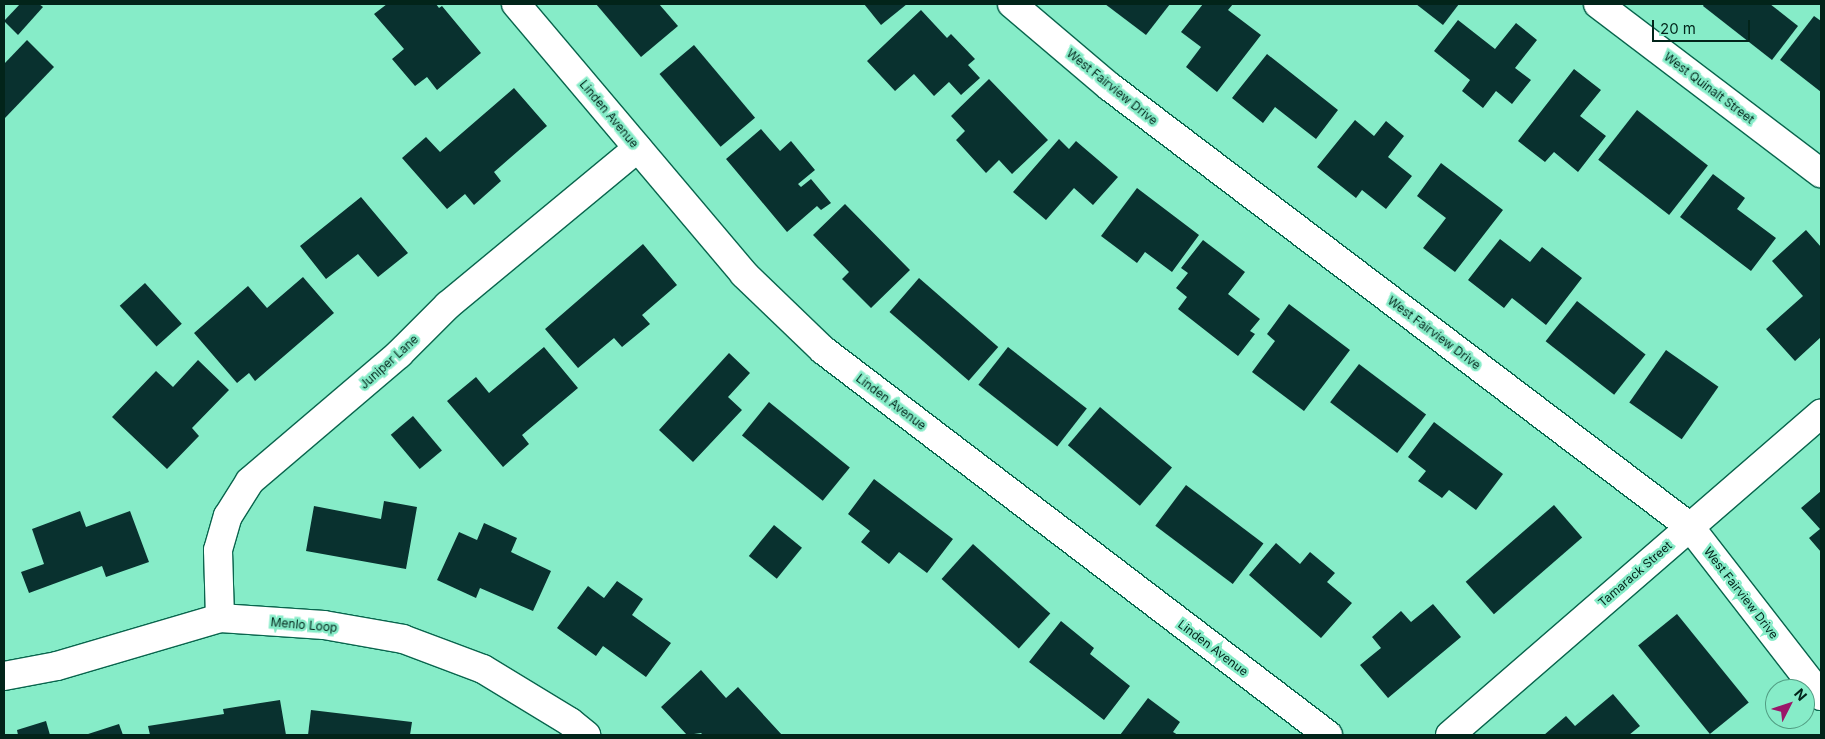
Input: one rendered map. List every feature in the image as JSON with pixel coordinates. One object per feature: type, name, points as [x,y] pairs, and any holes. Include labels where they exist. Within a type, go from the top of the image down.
[{"type":"street","name":"Linden Avenue","points":[[516,4],[744,274],[823,350],[1328,735]]},
{"type":"street","name":"West Fairview Drive","points":[[1012,4],[1110,87],[1690,527],[1821,696]]},
{"type":"street","name":"West Quinalt Street","points":[[1598,4],[1821,172]]},
{"type":"street","name":"Juniper Lane","points":[[220,618],[218,550],[228,516],[250,482],[399,354],[448,305],[638,148]]},
{"type":"street","name":"Tamarack Street","points":[[1450,735],[1821,414]]},
{"type":"street","name":"Menlo Loop","points":[[4,676],[56,666],[220,618],[324,625],[403,639],[482,669],[570,722],[586,735]]},
{"type":"building","points":[[20,4],[39,4],[43,7],[18,35],[4,21]]},
{"type":"building","points":[[387,4],[436,4],[439,8],[442,6],[481,53],[437,90],[427,77],[415,86],[392,59],[404,49],[374,14]]},
{"type":"building","points":[[596,4],[659,4],[678,26],[641,57]]},
{"type":"building","points":[[864,4],[907,4],[881,25]]},
{"type":"building","points":[[1105,4],[1170,4],[1146,35]]},
{"type":"building","points":[[1203,4],[1233,4],[1228,10],[1261,35],[1217,92],[1186,67],[1201,47],[1181,32]]},
{"type":"building","points":[[1416,4],[1459,4],[1443,25]]},
{"type":"building","points":[[1704,4],[1770,4],[1798,26],[1772,60],[1703,6]]},
{"type":"building","points":[[921,10],[947,38],[951,34],[975,59],[968,65],[980,78],[961,95],[949,82],[934,96],[914,74],[895,91],[867,61]]},
{"type":"building","points":[[1814,16],[1821,21],[1821,92],[1780,60]]},
{"type":"building","points":[[1458,20],[1495,49],[1516,23],[1537,40],[1515,68],[1531,80],[1512,104],[1496,91],[1483,108],[1462,91],[1470,80],[1434,51]]},
{"type":"building","points":[[27,40],[54,67],[4,119],[4,64]]},
{"type":"building","points":[[694,45],[755,118],[721,147],[660,74]]},
{"type":"building","points":[[1267,54],[1338,110],[1316,139],[1275,107],[1263,123],[1232,98]]},
{"type":"building","points":[[1574,69],[1601,90],[1580,116],[1606,136],[1578,172],[1554,152],[1545,162],[1518,141]]},
{"type":"building","points":[[989,79],[1048,140],[1012,174],[999,160],[986,173],[956,140],[965,131],[951,116]]},
{"type":"building","points":[[514,88],[547,126],[494,172],[501,181],[474,205],[465,194],[447,209],[402,158],[426,137],[440,152]]},
{"type":"building","points":[[1637,110],[1708,165],[1669,215],[1598,160]]},
{"type":"building","points":[[1355,120],[1374,136],[1386,121],[1404,136],[1388,157],[1412,176],[1386,209],[1362,190],[1356,198],[1317,167]]},
{"type":"building","points":[[761,129],[780,151],[791,141],[815,170],[798,184],[801,187],[811,179],[831,203],[821,210],[817,206],[787,232],[726,159]]},
{"type":"building","points":[[1059,139],[1069,149],[1076,141],[1118,177],[1093,205],[1074,188],[1046,220],[1013,192]]},
{"type":"building","points":[[1441,163],[1503,210],[1455,272],[1423,248],[1446,218],[1417,196]]},
{"type":"building","points":[[1713,174],[1745,198],[1737,209],[1776,238],[1751,271],[1680,217]]},
{"type":"building","points":[[1137,188],[1199,235],[1172,272],[1145,252],[1137,263],[1101,236]]},
{"type":"building","points":[[361,197],[408,253],[378,277],[358,254],[326,279],[300,246]]},
{"type":"building","points":[[845,204],[910,270],[871,308],[842,279],[849,272],[813,235]]},
{"type":"building","points":[[1806,230],[1821,247],[1821,337],[1795,361],[1766,329],[1803,296],[1772,261]]},
{"type":"building","points":[[1500,239],[1530,262],[1542,247],[1582,278],[1546,325],[1512,298],[1504,308],[1468,280]]},
{"type":"building","points":[[1203,240],[1245,272],[1228,294],[1260,319],[1250,331],[1255,334],[1238,356],[1178,309],[1187,297],[1176,288],[1188,273],[1181,268]]},
{"type":"building","points":[[643,244],[677,285],[642,315],[650,324],[622,347],[614,338],[578,368],[545,329]]},
{"type":"building","points":[[303,277],[334,313],[255,381],[249,373],[237,383],[194,333],[248,286],[267,308]]},
{"type":"building","points":[[919,278],[998,347],[969,381],[889,312]]},
{"type":"building","points":[[145,283],[182,324],[157,347],[120,306]]},
{"type":"building","points":[[1577,301],[1646,355],[1614,395],[1546,341]]},
{"type":"building","points":[[1289,304],[1350,350],[1304,411],[1252,372],[1275,341],[1267,334]]},
{"type":"building","points":[[544,347],[578,388],[522,435],[529,444],[503,467],[447,401],[476,377],[489,393]]},
{"type":"building","points":[[1008,347],[1087,409],[1057,446],[978,385]]},
{"type":"building","points":[[1666,350],[1718,387],[1682,439],[1629,402]]},
{"type":"building","points":[[729,353],[750,373],[728,397],[742,410],[693,462],[659,430]]},
{"type":"building","points":[[198,360],[229,390],[192,428],[199,436],[167,469],[112,417],[156,371],[173,387]]},
{"type":"building","points":[[1359,364],[1426,415],[1397,453],[1330,402]]},
{"type":"building","points":[[769,402],[850,467],[823,501],[742,435]]},
{"type":"building","points":[[1100,407],[1172,467],[1140,506],[1068,445]]},
{"type":"building","points":[[413,416],[442,450],[420,469],[391,435]]},
{"type":"building","points":[[1434,422],[1503,474],[1476,510],[1449,490],[1442,498],[1418,481],[1426,471],[1408,457]]},
{"type":"building","points":[[874,479],[953,539],[927,573],[899,552],[889,564],[861,542],[870,531],[848,514]]},
{"type":"building","points":[[1186,485],[1263,543],[1233,584],[1155,526]]},
{"type":"building","points":[[1821,491],[1821,552],[1809,538],[1820,529],[1801,508]]},
{"type":"building","points":[[384,501],[417,507],[406,569],[306,551],[314,506],[381,519]]},
{"type":"building","points":[[1554,505],[1582,537],[1494,614],[1466,582]]},
{"type":"building","points":[[80,511],[86,527],[130,511],[149,562],[106,577],[102,566],[29,593],[21,572],[44,564],[32,529]]},
{"type":"building","points":[[484,523],[517,538],[511,552],[551,571],[533,611],[480,588],[476,598],[437,580],[459,532],[477,540]]},
{"type":"building","points":[[774,525],[802,548],[777,579],[749,556]]},
{"type":"building","points":[[1276,543],[1300,564],[1310,552],[1335,573],[1327,582],[1352,603],[1321,638],[1249,575]]},
{"type":"building","points":[[973,544],[1050,614],[1019,649],[942,579]]},
{"type":"building","points":[[617,581],[643,599],[632,615],[671,643],[646,677],[603,646],[596,656],[557,628],[588,586],[604,598]]},
{"type":"building","points":[[1433,604],[1461,637],[1388,698],[1360,665],[1381,648],[1372,637],[1401,611],[1411,622]]},
{"type":"building","points":[[1677,614],[1749,703],[1710,734],[1638,645]]},
{"type":"building","points":[[1061,621],[1094,648],[1090,654],[1130,686],[1104,720],[1029,662]]},
{"type":"building","points":[[701,670],[726,698],[738,687],[782,735],[703,735],[701,733],[687,735],[661,707]]},
{"type":"building","points":[[1613,694],[1640,726],[1629,735],[1544,735],[1566,716],[1575,726]]},
{"type":"building","points":[[1148,698],[1180,722],[1173,732],[1178,735],[1120,735]]},
{"type":"building","points":[[280,700],[286,735],[150,735],[148,726],[224,714],[223,709]]},
{"type":"building","points":[[311,710],[412,722],[410,735],[308,735]]},
{"type":"building","points":[[46,721],[50,735],[18,735],[17,730]]},
{"type":"building","points":[[119,724],[123,735],[85,735]]}]
